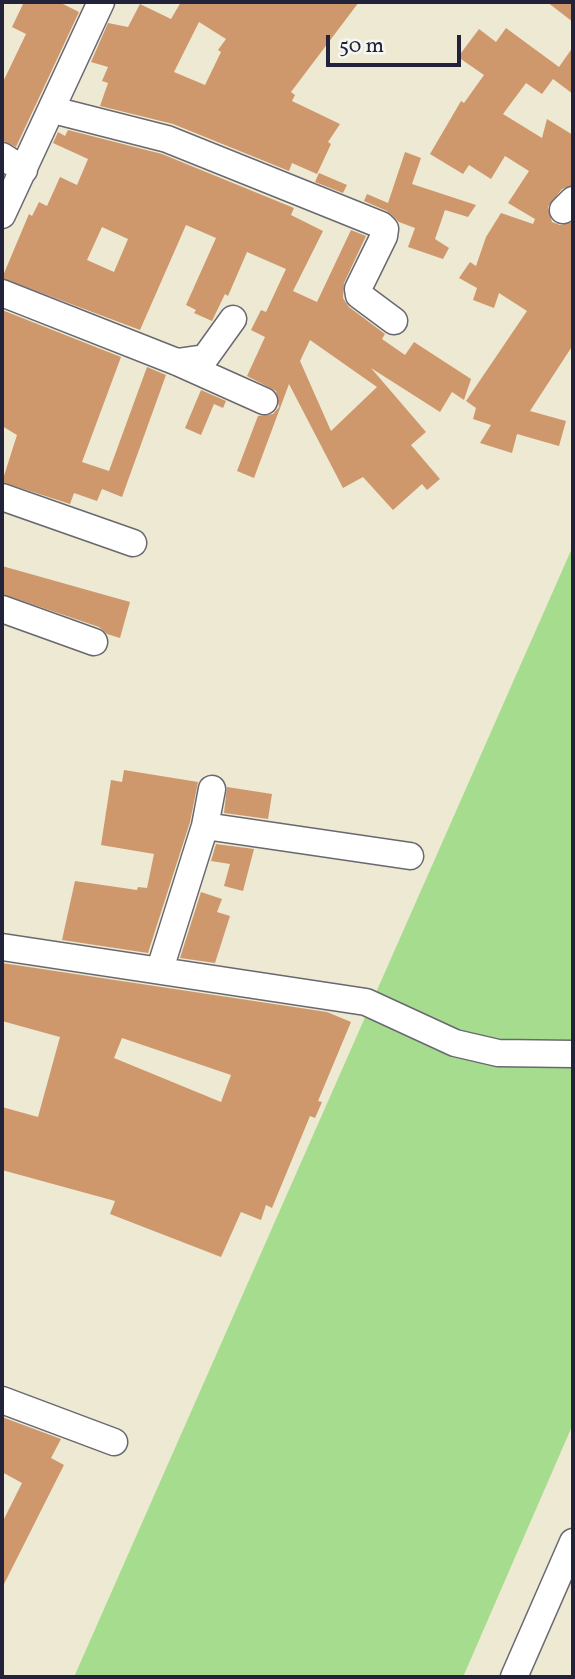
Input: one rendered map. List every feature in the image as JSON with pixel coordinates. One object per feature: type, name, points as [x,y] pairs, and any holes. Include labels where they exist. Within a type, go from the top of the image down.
[{"type":"street","points":[[2,215],[102,2]]},
{"type":"street","points":[[53,110],[167,139],[381,225],[385,229],[384,236],[358,289],[359,295],[394,321]]},
{"type":"street","points":[[2,156],[24,170]]},
{"type":"street","points":[[2,293],[177,362],[264,401]]},
{"type":"street","points":[[177,362],[205,358],[233,319]]},
{"type":"street","points":[[2,497],[133,543]]},
{"type":"street","points":[[2,609],[94,642]]},
{"type":"street","points":[[160,969],[205,825],[212,789]]},
{"type":"street","points":[[205,825],[410,856]]},
{"type":"street","points":[[2,947],[366,1002],[455,1043],[498,1053],[573,1054]]},
{"type":"street","points":[[2,1400],[114,1442]]},
{"type":"street","points":[[514,1677],[573,1542]]},
{"type":"green space","points":[[573,546],[573,1424],[463,1677],[74,1677]]},
{"type":"building","points":[[24,2],[59,2],[79,12],[16,147],[2,140],[2,84],[26,34],[12,27]]},
{"type":"building","points":[[181,2],[359,2],[291,92],[295,95],[292,101],[340,124],[328,142],[331,144],[317,174],[292,163],[289,171],[173,124],[100,106],[108,83],[102,81],[108,67],[91,62],[108,23],[128,27],[140,4],[171,19]],"holes":[[[199,22],[226,39],[218,50],[221,52],[205,85],[174,72]]]},
{"type":"building","points":[[547,2],[573,2],[573,22]]},
{"type":"building","points":[[506,28],[559,67],[573,47],[573,94],[553,79],[542,94],[526,83],[503,114],[542,138],[547,119],[573,135],[573,185],[562,189],[548,207],[552,222],[560,225],[573,222],[573,345],[530,411],[566,421],[559,446],[517,434],[512,453],[480,443],[491,425],[473,419],[476,408],[466,401],[527,311],[499,293],[494,308],[473,300],[477,288],[459,278],[470,262],[476,266],[486,237],[501,213],[533,224],[535,219],[508,203],[529,171],[505,156],[491,179],[469,165],[463,174],[430,154],[461,101],[464,103],[484,75],[458,57],[479,29],[496,42]]},
{"type":"building","points":[[68,130],[162,154],[294,208],[291,215],[323,231],[293,291],[317,302],[351,230],[366,236],[344,283],[343,298],[349,307],[385,334],[382,339],[405,355],[414,342],[471,379],[464,400],[452,392],[440,412],[371,368],[426,432],[411,445],[440,479],[427,490],[422,484],[393,510],[363,477],[343,488],[289,384],[254,478],[237,471],[258,416],[273,414],[279,407],[276,391],[247,376],[265,337],[251,330],[261,310],[266,312],[286,269],[247,252],[228,296],[225,294],[212,321],[194,313],[196,310],[186,305],[216,238],[186,225],[140,330],[2,278],[29,214],[32,216],[39,202],[47,206],[60,177],[77,185],[88,159],[53,143],[58,132],[65,136]],"holes":[[[102,227],[128,239],[114,272],[87,260]],[[310,340],[377,387],[331,431],[300,361]]]},
{"type":"building","points":[[405,152],[421,158],[412,184],[476,205],[468,217],[445,210],[435,239],[449,248],[443,259],[408,247],[415,228],[399,222],[387,211],[364,201],[367,194],[388,203]]},
{"type":"building","points":[[319,173],[347,185],[343,193],[315,182]]},
{"type":"building","points":[[2,310],[121,357],[82,462],[109,471],[147,367],[166,375],[122,497],[102,489],[97,501],[74,493],[70,504],[2,482],[17,435],[2,426]]},
{"type":"building","points":[[201,390],[226,401],[223,408],[214,404],[201,435],[185,428]]},
{"type":"building","points":[[2,566],[130,602],[120,638],[107,634],[99,627],[2,594]]},
{"type":"building","points":[[124,770],[198,782],[190,822],[148,953],[62,940],[75,881],[137,890],[138,887],[147,888],[154,854],[101,845],[111,780],[122,782]]},
{"type":"building","points":[[227,787],[272,794],[268,819],[224,813]]},
{"type":"building","points":[[216,844],[254,849],[243,891],[224,886],[230,864],[211,861]]},
{"type":"building","points":[[201,892],[222,899],[217,912],[230,916],[215,963],[180,958]]},
{"type":"building","points":[[2,963],[327,1012],[351,1022],[318,1101],[322,1102],[315,1118],[310,1116],[272,1208],[266,1205],[261,1220],[241,1212],[221,1257],[110,1214],[115,1201],[2,1170],[2,1107],[38,1117],[60,1037],[2,1021]],"holes":[[[122,1038],[231,1075],[221,1102],[114,1058]]]},
{"type":"building","points":[[2,1417],[61,1439],[51,1458],[64,1465],[2,1588],[2,1523],[22,1483],[2,1472]]}]
